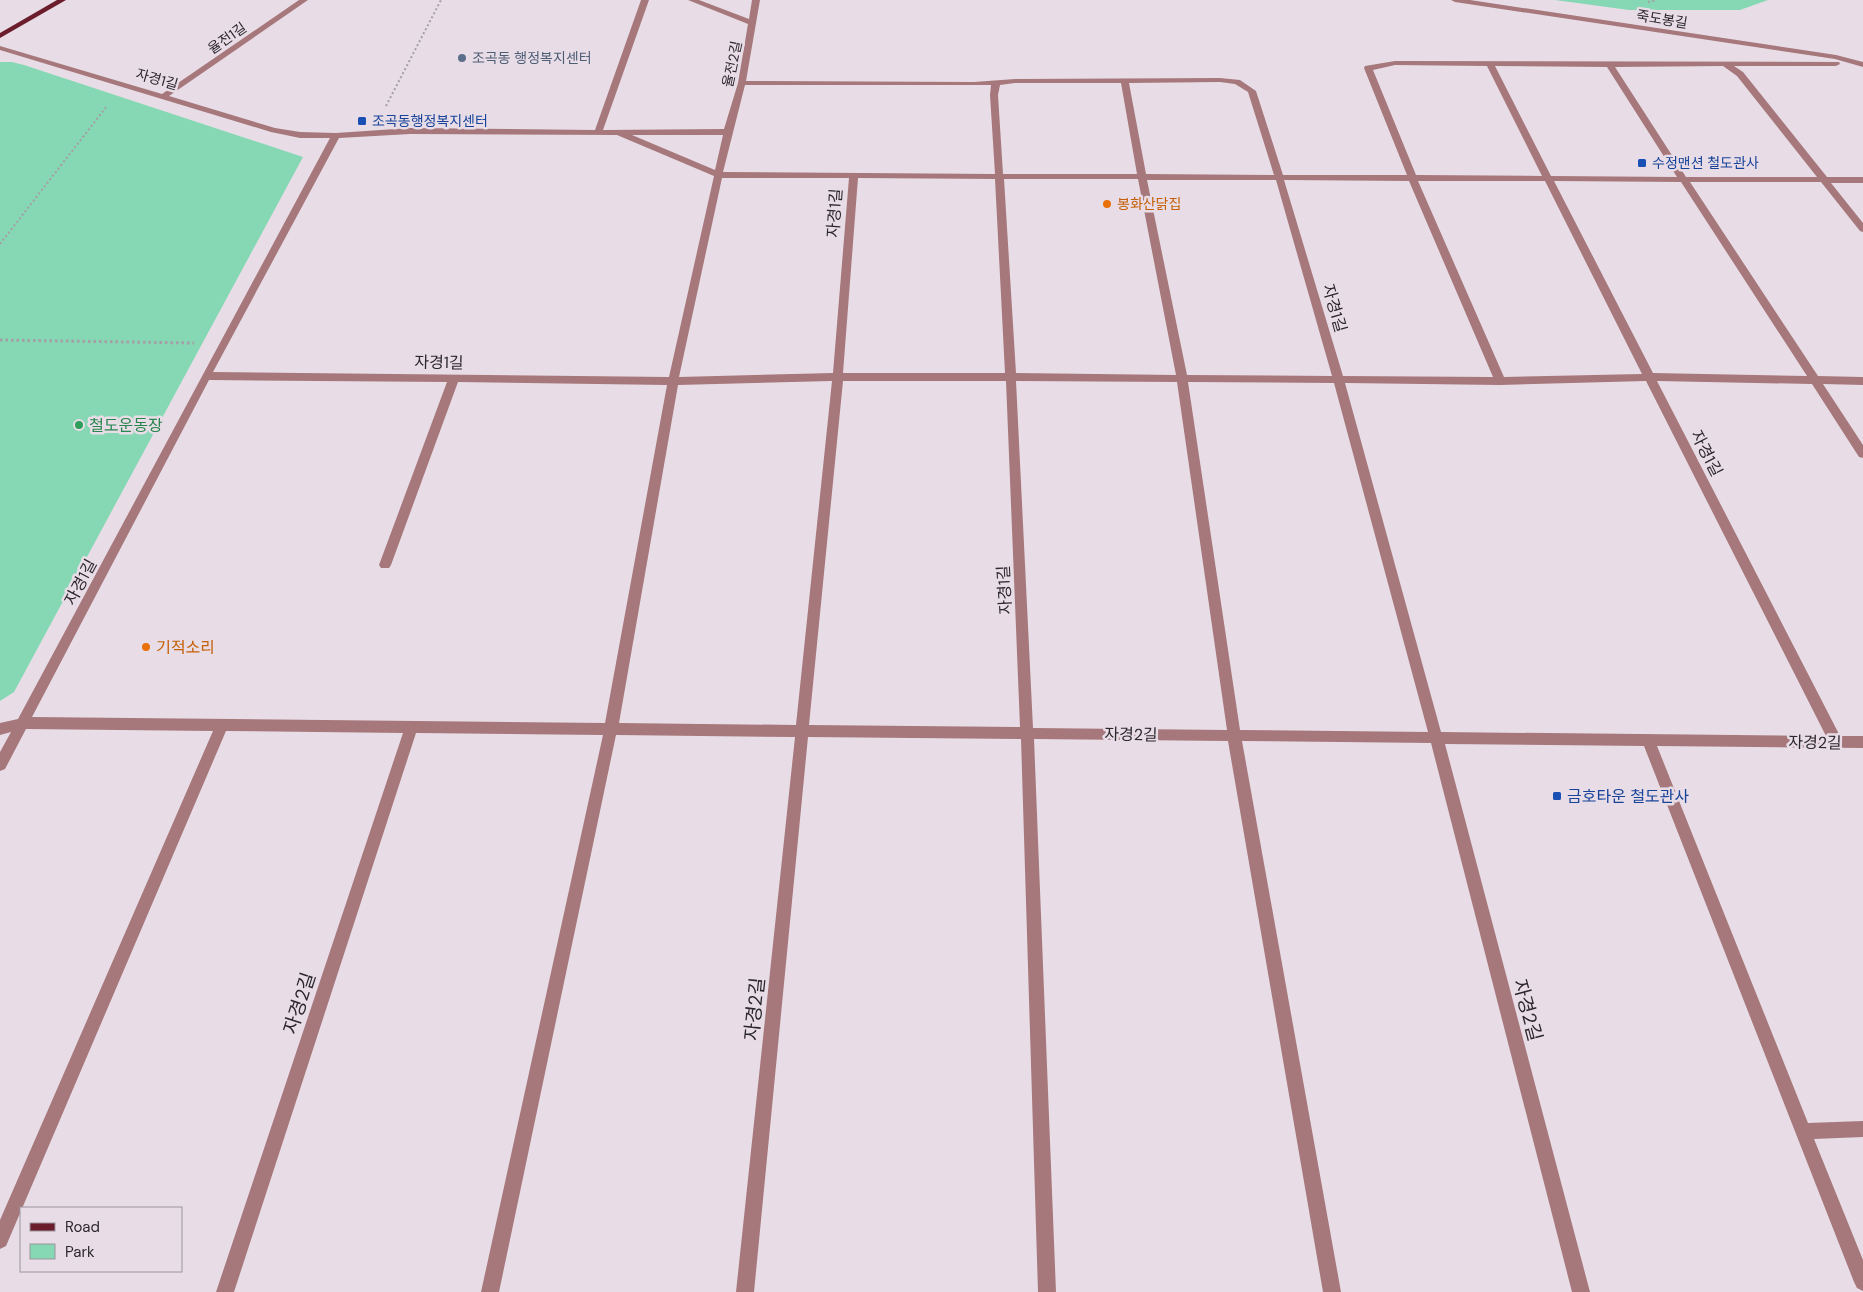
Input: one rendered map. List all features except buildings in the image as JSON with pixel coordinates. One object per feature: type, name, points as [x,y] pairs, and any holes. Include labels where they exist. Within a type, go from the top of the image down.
[{"type":"main road","points":[[0,36],[62,0]]},
{"type":"street","name":"율전1길","points":[[164,96],[304,0]]},
{"type":"street","points":[[598,133],[645,0]]},
{"type":"street","points":[[692,0],[753,23]]},
{"type":"street","name":"율전2길","points":[[728,132],[742,83],[756,0]]},
{"type":"street","name":"죽도봉길","points":[[1455,0],[1836,58],[1863,64]]},
{"type":"street","name":"자경1길","points":[[0,48],[274,130],[336,136],[410,131],[619,133],[719,175],[1863,180]]},
{"type":"street","points":[[1500,381],[1412,177],[1368,68],[1395,63],[1610,66],[1863,64]]},
{"type":"street","points":[[1725,64],[1740,74],[1863,229]]},
{"type":"street","name":"자경1길","points":[[1490,65],[1836,742]]},
{"type":"street","points":[[1610,66],[1863,454]]},
{"type":"street","name":"자경1길","points":[[1125,82],[1220,80],[1237,82],[1252,91],[1280,177],[1339,379],[1437,738]]},
{"type":"street","name":"자경1길","points":[[996,82],[994,95],[1011,377],[1027,733]]},
{"type":"street","points":[[742,83],[974,84],[996,82],[1125,82],[1182,378],[1234,735],[1332,1292]]},
{"type":"street","points":[[490,1292],[611,729],[673,381],[728,132],[619,133]]},
{"type":"street","name":"자경1길","points":[[24,723],[223,344],[336,136]]},
{"type":"street","name":"자경1길","points":[[803,731],[838,377],[854,176]]},
{"type":"street","name":"자경1길","points":[[206,376],[673,381],[838,377],[1500,381],[1650,377],[1863,382]]},
{"type":"street","points":[[385,565],[454,378]]},
{"type":"street","points":[[0,766],[24,723]]},
{"type":"street","name":"자경2길","points":[[0,729],[24,723],[1863,742]]},
{"type":"street","points":[[0,1240],[222,725]]},
{"type":"street","name":"자경2길","points":[[224,1292],[411,727]]},
{"type":"street","name":"자경2길","points":[[745,1292],[803,731]]},
{"type":"street","points":[[1027,733],[1047,1292]]},
{"type":"street","name":"자경2길","points":[[1437,738],[1581,1292]]},
{"type":"street","points":[[1648,740],[1863,1282]]},
{"type":"street","points":[[1804,1132],[1863,1129]]},
{"type":"path","points":[[372,134],[442,0]]},
{"type":"path","points":[[0,244],[126,85]]},
{"type":"path","points":[[0,340],[223,344]]},
{"type":"green space","points":[[1555,0],[1768,0],[1740,10],[1629,10]]},
{"type":"green space","name":"철도운동장","points":[[0,62],[24,65],[303,157],[14,692],[0,701]]},
{"type":"place","name":"조곡동 행정복지센터","points":[[462,58]]},
{"type":"place","name":"조곡동행정복지센터","points":[[362,121]]},
{"type":"place","name":"수정맨션 철도관사","points":[[1642,163]]},
{"type":"place","name":"봉화산닭집","points":[[1107,204]]},
{"type":"place","name":"철도운동장","points":[[79,425]]},
{"type":"place","name":"기적소리","points":[[146,647]]},
{"type":"place","name":"금호타운 철도관사","points":[[1557,796]]}]
